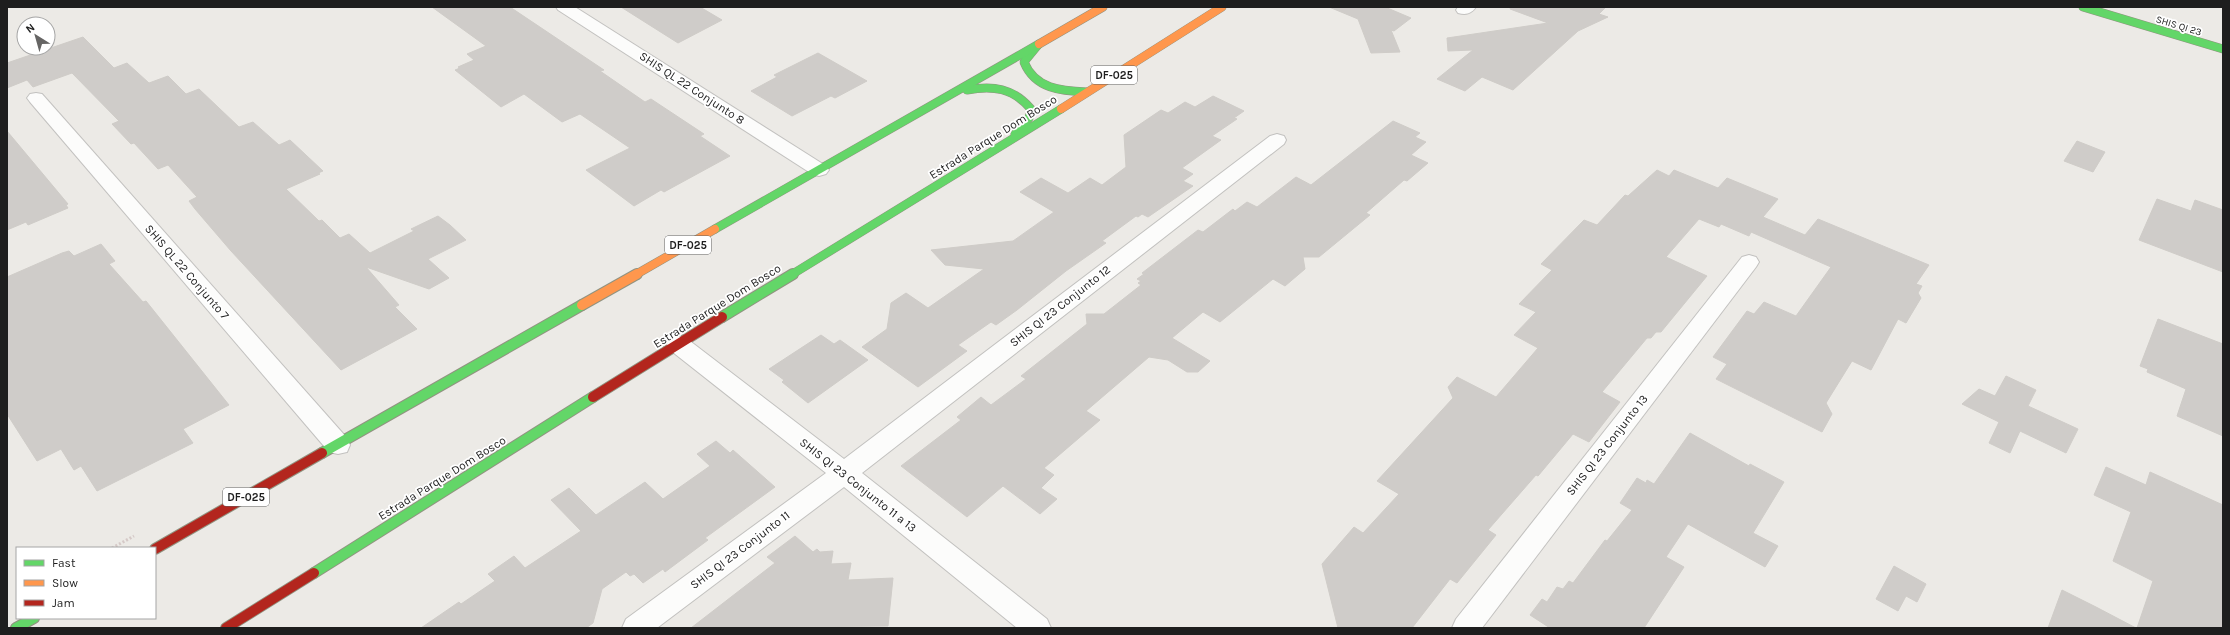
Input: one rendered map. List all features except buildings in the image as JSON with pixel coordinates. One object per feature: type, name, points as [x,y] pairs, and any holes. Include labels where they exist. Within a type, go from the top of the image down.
[{"type":"main road","name":"DF-025","points":[[156,548],[820,170],[948,94],[1038,45],[1103,7]]},
{"type":"main road","name":"Estrada Parque Dom Bosco","points":[[226,628],[678,344],[1006,143],[1222,7]]},
{"type":"main road","name":"SHIS QI 23","points":[[2083,7],[2223,49]]},
{"type":"main road","points":[[1038,45],[1024,62],[1025,70],[1034,80],[1061,90],[1087,92]]},
{"type":"main road","points":[[948,94],[984,86],[998,86],[1015,92],[1026,101],[1031,109],[1029,118],[1006,143]]},
{"type":"main road","points":[[16,628],[32,619]]},
{"type":"street","name":"SHIS QL 22 Conjunto 8","points":[[564,7],[820,170]]},
{"type":"street","name":"SHIS QL 22 Conjunto 7","points":[[36,98],[338,445]]},
{"type":"street","name":"SHIS QI 23 Conjunto 12","points":[[844,473],[1277,140]]},
{"type":"street","name":"SHIS QI 23 Conjunto 13","points":[[1466,628],[1749,262]]},
{"type":"street","name":"SHIS QI 23 Conjunto 11 a 13","points":[[678,344],[844,473],[1037,628]]},
{"type":"street","name":"SHIS QI 23 Conjunto 11","points":[[636,628],[844,473]]},
{"type":"traffic: fast","points":[[2083,7],[2223,49]]},
{"type":"traffic: fast","points":[[715,229],[1039,44]]},
{"type":"traffic: fast","points":[[1038,45],[1024,62],[1033,78],[1041,84],[1049,87],[1068,91],[1087,92]]},
{"type":"traffic: fast","points":[[967,90],[994,87],[1011,91],[1025,101],[1031,109],[1029,118],[1015,134]]},
{"type":"traffic: fast","points":[[722,317],[1061,109]]},
{"type":"traffic: fast","points":[[322,453],[582,305]]},
{"type":"traffic: fast","points":[[314,573],[593,397]]},
{"type":"traffic: fast","points":[[16,628],[32,619]]},
{"type":"traffic: slow","points":[[1039,44],[1103,7]]},
{"type":"traffic: slow","points":[[1061,109],[1222,7]]},
{"type":"traffic: slow","points":[[582,305],[715,229]]},
{"type":"traffic: jam","points":[[593,397],[722,317]]},
{"type":"traffic: jam","points":[[156,548],[322,453]]},
{"type":"traffic: jam","points":[[226,628],[314,573]]}]
